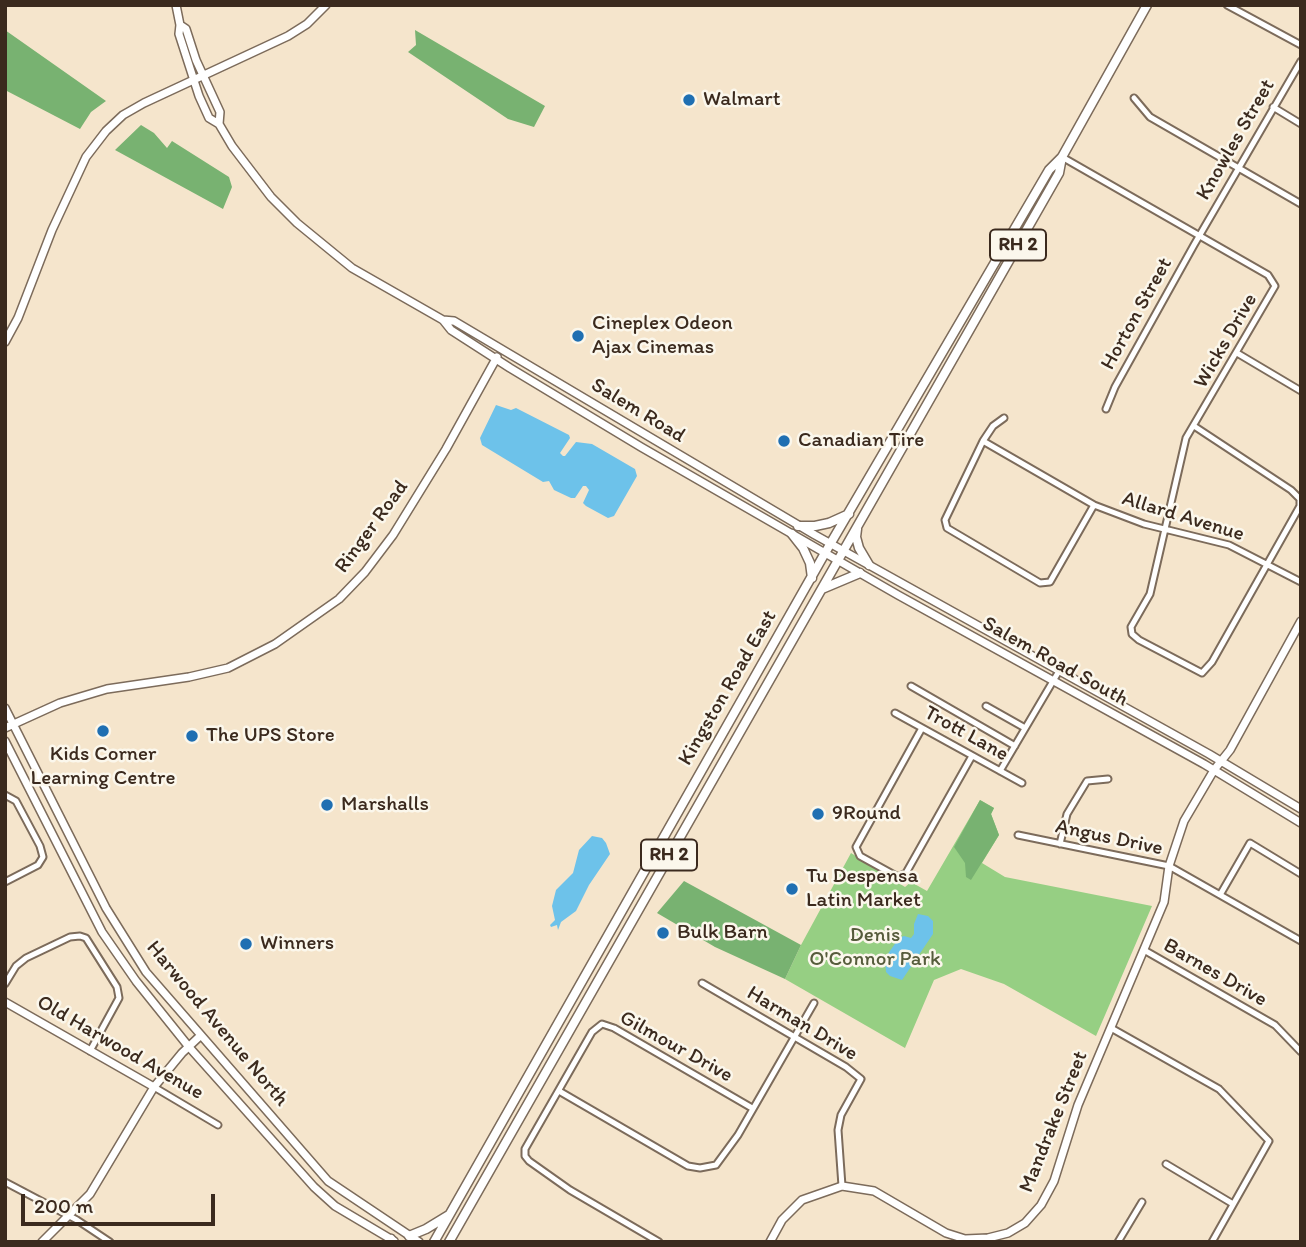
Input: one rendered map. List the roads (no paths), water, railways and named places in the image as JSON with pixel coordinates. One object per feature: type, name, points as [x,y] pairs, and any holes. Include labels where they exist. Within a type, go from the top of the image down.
[{"type":"main road","name":"Salem Road","points":[[176,5],[180,25],[178,34],[209,118],[219,124],[254,176],[297,223],[352,268],[443,320],[451,330],[496,359],[792,534]]},
{"type":"main road","points":[[5,342],[18,318],[52,230],[82,166],[99,139],[122,115],[288,36],[307,24],[326,5]]},
{"type":"main road","name":"Kingston Road East","points":[[434,1242],[825,553],[1049,170],[1062,157],[1147,5]]},
{"type":"main road","name":"Salem Road","points":[[180,25],[186,29],[202,75],[220,112],[219,124]]},
{"type":"main road","name":"Kingston Road East","points":[[450,1242],[1059,173],[1062,157]]},
{"type":"main road","name":"Salem Road","points":[[443,320],[454,321],[815,536]]},
{"type":"main road","name":"Ringer Road","points":[[5,728],[60,704],[107,689],[189,677],[228,668],[275,645],[331,605],[365,572],[393,535],[502,350]]},
{"type":"main road","points":[[798,526],[824,524],[849,514]]},
{"type":"main road","points":[[857,526],[859,548],[869,565]]},
{"type":"main road","points":[[792,534],[810,563],[812,578]]},
{"type":"main road","name":"Salem Road South","points":[[792,534],[1214,771],[1301,823]]},
{"type":"main road","name":"Salem Road South","points":[[815,536],[1221,761],[1301,809]]},
{"type":"main road","points":[[822,589],[860,573]]},
{"type":"main road","name":"Mandrake Street","points":[[770,1242],[782,1220],[802,1200],[842,1186],[874,1191],[946,1233],[965,1239],[989,1240],[1008,1233],[1025,1223],[1041,1205],[1049,1191],[1078,1105],[1164,902],[1169,866],[1184,821],[1235,741],[1301,621]]},
{"type":"main road","name":"Harwood Avenue North","points":[[5,708],[106,908],[146,972],[328,1181],[419,1242]]},
{"type":"main road","name":"Harwood Avenue North","points":[[5,741],[103,932],[136,982],[189,1047],[314,1187],[335,1206],[393,1241]]},
{"type":"main road","name":"Old Harwood Avenue","points":[[5,1002],[154,1087]]},
{"type":"main road","points":[[41,1242],[90,1194],[154,1087],[200,1036]]},
{"type":"main road","points":[[409,1236],[449,1215]]},
{"type":"main road","points":[[456,1230],[456,1242]]},
{"type":"street","points":[[1227,5],[1301,45]]},
{"type":"street","name":"Knowles Street","points":[[1199,235],[1301,61]]},
{"type":"street","points":[[1134,98],[1150,117],[1301,204]]},
{"type":"street","points":[[1273,107],[1301,124]]},
{"type":"street","name":"Wicks Drive","points":[[1062,157],[1268,275],[1275,286],[1194,426],[1181,455],[1150,594],[1131,627],[1132,634],[1202,673],[1212,662],[1267,563]]},
{"type":"street","name":"Horton Street","points":[[1106,409],[1115,387],[1199,235]]},
{"type":"street","points":[[1237,353],[1301,391]]},
{"type":"street","points":[[1004,418],[993,426],[983,441],[945,520],[947,528],[1040,583],[1050,582],[1094,505]]},
{"type":"street","points":[[1194,426],[1291,490],[1300,499],[1300,506],[1267,563]]},
{"type":"street","name":"Allard Avenue","points":[[983,441],[1094,505],[1121,516],[1229,545],[1301,582]]},
{"type":"street","points":[[1000,771],[1059,671]]},
{"type":"street","points":[[911,687],[1015,746]]},
{"type":"street","points":[[986,706],[1026,728]]},
{"type":"street","name":"Trott Lane","points":[[895,713],[1022,783]]},
{"type":"street","points":[[922,728],[856,847],[860,856],[898,877],[906,873],[972,756]]},
{"type":"street","points":[[1060,844],[1067,814],[1087,780],[1108,779]]},
{"type":"street","points":[[5,795],[16,801],[43,857],[38,866],[5,882]]},
{"type":"street","name":"Angus Drive","points":[[1018,835],[1169,866],[1301,941]]},
{"type":"street","points":[[1220,895],[1250,843],[1301,874]]},
{"type":"street","points":[[5,984],[16,966],[26,958],[70,937],[86,938],[117,987],[119,998],[90,1051]]},
{"type":"street","name":"Barnes Drive","points":[[1143,950],[1275,1025],[1301,1052]]},
{"type":"street","name":"Harman Drive","points":[[702,983],[855,1072],[861,1079],[841,1115],[838,1130],[842,1186]]},
{"type":"street","points":[[559,1091],[688,1166],[716,1166],[738,1135],[814,1003]]},
{"type":"street","name":"Gilmour Drive","points":[[659,1242],[570,1190],[525,1156],[525,1149],[592,1032],[602,1024],[614,1028],[752,1108]]},
{"type":"street","points":[[1111,1028],[1219,1089],[1269,1141],[1212,1242]]},
{"type":"street","name":"Old Harwood Avenue","points":[[154,1087],[218,1125]]},
{"type":"street","points":[[1166,1164],[1233,1203]]},
{"type":"street","points":[[5,1182],[69,1215],[110,1242]]},
{"type":"street","points":[[1118,1242],[1142,1202]]},
{"type":"water","points":[[496,405],[511,410],[516,408],[569,435],[570,438],[560,453],[563,456],[576,442],[592,444],[635,469],[637,476],[614,516],[608,518],[583,503],[589,490],[586,486],[583,486],[575,498],[571,498],[554,490],[549,481],[543,482],[482,445],[480,438]]},
{"type":"water","points":[[592,836],[602,838],[610,854],[589,885],[576,911],[561,922],[558,930],[557,925],[550,925],[555,920],[552,906],[556,890],[573,873],[579,850]]},
{"type":"water","points":[[918,914],[928,916],[933,921],[933,934],[902,980],[890,976],[886,972],[885,958],[899,938],[911,938],[914,934]]},
{"type":"place","name":"Walmart","points":[[689,100]]},
{"type":"place","name":"Cineplex Odeon Ajax Cinemas","points":[[578,336]]},
{"type":"place","name":"Canadian Tire","points":[[784,441]]},
{"type":"place","name":"Kids Corner Learning Centre","points":[[103,731]]},
{"type":"place","name":"The UPS Store","points":[[192,736]]},
{"type":"place","name":"Marshalls","points":[[327,805]]},
{"type":"place","name":"9Round","points":[[818,814]]},
{"type":"place","name":"Tu Despensa Latin Market","points":[[792,889]]},
{"type":"place","name":"Bulk Barn","points":[[663,933]]},
{"type":"place","name":"Winners","points":[[246,944]]},
{"type":"park label","name":"Denis O'Connor Park","points":[[875,948]]}]
